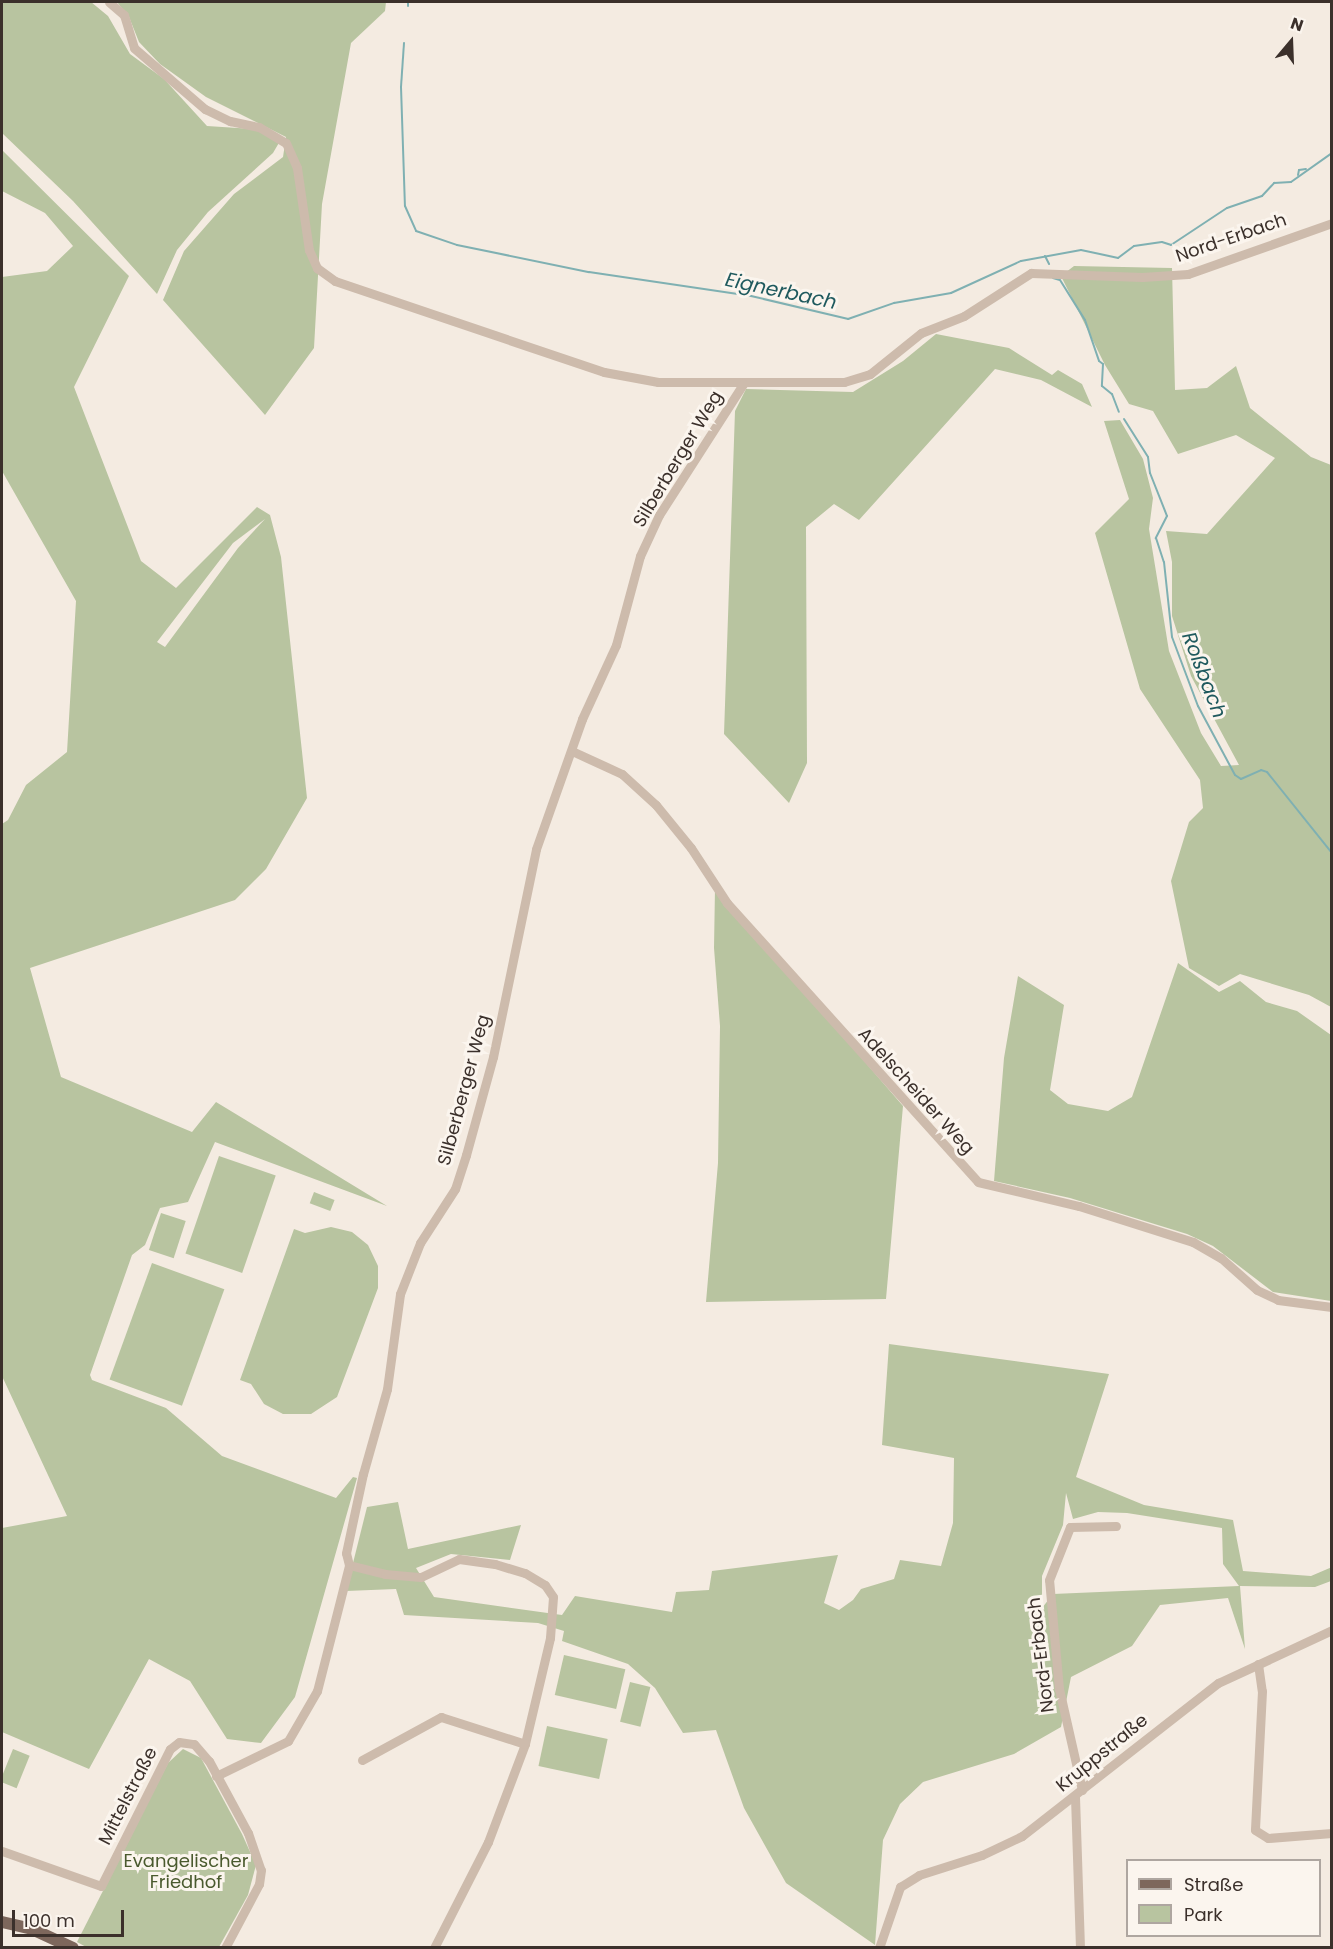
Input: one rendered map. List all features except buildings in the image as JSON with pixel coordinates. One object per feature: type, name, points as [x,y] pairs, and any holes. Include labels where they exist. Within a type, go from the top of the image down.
[{"type":"main road","points":[[2,1922],[32,1929],[73,1947]]},
{"type":"street","points":[[109,2],[124,15],[134,48],[205,109],[230,121],[259,127],[286,143],[297,168],[309,250],[317,268],[335,281],[604,372],[658,382],[743,384]]},
{"type":"street","name":"Nord-Erbach","points":[[743,384],[827,384],[857,380],[882,367],[921,333],[964,316],[1032,273],[1142,277],[1188,274],[1332,222]]},
{"type":"street","name":"Silberberger Weg","points":[[216,1776],[280,1747],[300,1723],[317,1691],[349,1565],[348,1540],[387,1389],[400,1294],[420,1243],[455,1189],[466,1155],[493,1057],[536,849],[572,751],[616,645],[640,556],[654,525],[743,384]]},
{"type":"street","name":"Adelscheider Weg","points":[[572,751],[622,774],[656,805],[691,848],[734,911],[978,1182],[1079,1206],[1193,1242],[1221,1258],[1257,1290],[1278,1300],[1332,1307]]},
{"type":"street","name":"Nord-Erbach","points":[[1078,1794],[1059,1689],[1048,1580],[1070,1527],[1116,1526]]},
{"type":"street","points":[[349,1565],[385,1574],[421,1577],[459,1559],[525,1573],[545,1585],[553,1597],[553,1613],[525,1744],[488,1842],[434,1947]]},
{"type":"street","name":"Kruppstraße","points":[[879,1947],[894,1897],[900,1887],[919,1875],[1006,1845],[1078,1794],[1209,1689],[1332,1630]]},
{"type":"street","points":[[1258,1664],[1262,1691],[1255,1830],[1268,1838],[1332,1833]]},
{"type":"street","points":[[363,1760],[441,1716],[525,1744]]},
{"type":"street","name":"Mittelstraße","points":[[2,1851],[101,1886],[170,1749],[178,1742],[194,1743],[216,1776]]},
{"type":"street","points":[[216,1776],[248,1833],[261,1870],[260,1884],[225,1947]]},
{"type":"street","points":[[1078,1794],[1080,1947]]},
{"type":"green space","points":[[2,2],[91,2],[108,16],[130,54],[164,79],[207,126],[253,129],[280,141],[273,153],[208,212],[177,250],[157,294],[73,201],[2,133]]},
{"type":"green space","points":[[117,2],[386,2],[385,11],[351,43],[322,204],[314,348],[265,415],[163,300],[184,251],[234,194],[283,157],[286,137],[206,97],[160,64],[139,42],[129,17]]},
{"type":"green space","points":[[2,150],[129,276],[74,387],[141,561],[176,588],[257,507],[270,515],[281,557],[307,798],[266,869],[235,900],[30,968],[61,1077],[192,1132],[216,1102],[387,1206],[215,1142],[188,1202],[160,1208],[145,1245],[132,1255],[90,1375],[92,1380],[166,1408],[222,1456],[336,1498],[353,1477],[357,1478],[295,1697],[261,1743],[227,1739],[190,1681],[149,1659],[89,1769],[2,1732],[2,1528],[67,1516],[2,1376],[2,824],[8,820],[26,785],[67,752],[76,601],[2,471],[2,277],[47,271],[73,246],[45,213],[2,191]],"holes":[[[265,519],[238,548],[165,647],[157,642],[233,543]]]},
{"type":"green space","points":[[1074,266],[1172,268],[1175,390],[1207,388],[1236,366],[1250,408],[1311,457],[1331,465],[1331,1007],[1309,995],[1240,974],[1219,986],[1189,968],[1171,881],[1189,822],[1203,808],[1200,780],[1140,689],[1095,533],[1129,499],[1104,421],[1120,420],[1143,459],[1153,498],[1149,529],[1169,651],[1201,733],[1221,766],[1239,765],[1191,676],[1172,616],[1172,562],[1166,531],[1207,534],[1275,458],[1236,435],[1178,454],[1153,411],[1129,404],[1105,365],[1061,276]]},
{"type":"green space","points":[[936,334],[1009,348],[1052,375],[1058,370],[1082,384],[1092,407],[1041,380],[995,369],[859,520],[834,504],[806,527],[807,763],[789,803],[724,734],[735,411],[746,389],[853,392],[903,361]]},
{"type":"green space","points":[[715,888],[903,1106],[886,1299],[706,1302],[718,1163],[720,1026],[714,948]]},
{"type":"green space","points":[[1178,963],[1219,992],[1240,981],[1266,1002],[1297,1011],[1331,1035],[1331,1301],[1273,1292],[1213,1246],[1187,1234],[1070,1198],[994,1181],[1004,1058],[1018,976],[1064,1005],[1050,1090],[1068,1104],[1108,1111],[1132,1097]]},
{"type":"green space","points":[[219,1156],[276,1176],[242,1273],[185,1253]]},
{"type":"green space","points":[[314,1192],[335,1200],[330,1211],[310,1203]]},
{"type":"green space","points":[[161,1213],[186,1221],[174,1258],[149,1250]]},
{"type":"green space","points":[[331,1227],[352,1232],[368,1245],[378,1266],[378,1288],[337,1397],[311,1414],[283,1414],[264,1404],[251,1384],[240,1380],[294,1229],[305,1233]]},
{"type":"green space","points":[[152,1263],[224,1289],[182,1406],[110,1380]]},
{"type":"green space","points":[[889,1344],[1109,1374],[1076,1477],[1144,1505],[1233,1520],[1243,1571],[1311,1576],[1332,1567],[1331,1581],[1315,1587],[1240,1586],[1245,1649],[1228,1598],[1160,1605],[1132,1646],[1071,1677],[1061,1727],[1014,1754],[923,1782],[900,1804],[883,1840],[875,1945],[786,1883],[744,1808],[716,1730],[683,1733],[655,1688],[628,1664],[562,1641],[564,1631],[538,1623],[404,1615],[396,1589],[346,1591],[367,1507],[398,1502],[408,1549],[521,1525],[510,1560],[451,1554],[416,1568],[434,1597],[562,1615],[575,1596],[672,1612],[676,1592],[709,1590],[712,1571],[838,1555],[824,1603],[839,1610],[853,1600],[861,1589],[894,1579],[900,1560],[941,1566],[953,1523],[954,1458],[882,1445]],"holes":[[[1066,1493],[1073,1519],[1098,1512],[1127,1513],[1222,1528],[1223,1564],[1239,1586],[1053,1594],[1042,1608],[1042,1576],[1063,1525]]]},
{"type":"green space","points":[[564,1655],[625,1669],[616,1709],[555,1695]]},
{"type":"green space","points":[[630,1682],[650,1687],[640,1727],[620,1722]]},
{"type":"green space","points":[[547,1726],[608,1739],[599,1779],[538,1766]]},
{"type":"green space","points":[[13,1749],[30,1756],[17,1788],[2,1782],[2,1776]]},
{"type":"green space","name":"Evangelischer Friedhof","points":[[183,1749],[201,1758],[256,1865],[248,1895],[219,1947],[88,1948],[77,1942],[168,1763]]},
{"type":"waterway","name":"Eignerbach","points":[[404,43],[401,87],[405,206],[416,231],[457,245],[589,272],[751,296],[848,319],[894,303],[951,293],[1021,261],[1081,250],[1118,258],[1134,246],[1162,242],[1171,245],[1227,208],[1262,196],[1274,183],[1291,182],[1332,153]]},
{"type":"waterway","name":"Eignerbach","points":[[1298,175],[1299,170],[1306,169]]},
{"type":"waterway","name":"Roßbach","points":[[1045,256],[1049,264]]},
{"type":"waterway","name":"Roßbach","points":[[1053,278],[1060,280],[1085,320],[1099,361],[1103,364],[1102,386],[1112,394],[1119,412]]},
{"type":"waterway","name":"Roßbach","points":[[1124,419],[1148,457],[1150,473],[1167,516],[1156,538],[1164,562],[1172,637],[1198,706],[1235,775],[1241,779],[1261,770],[1267,772],[1332,853]]}]
